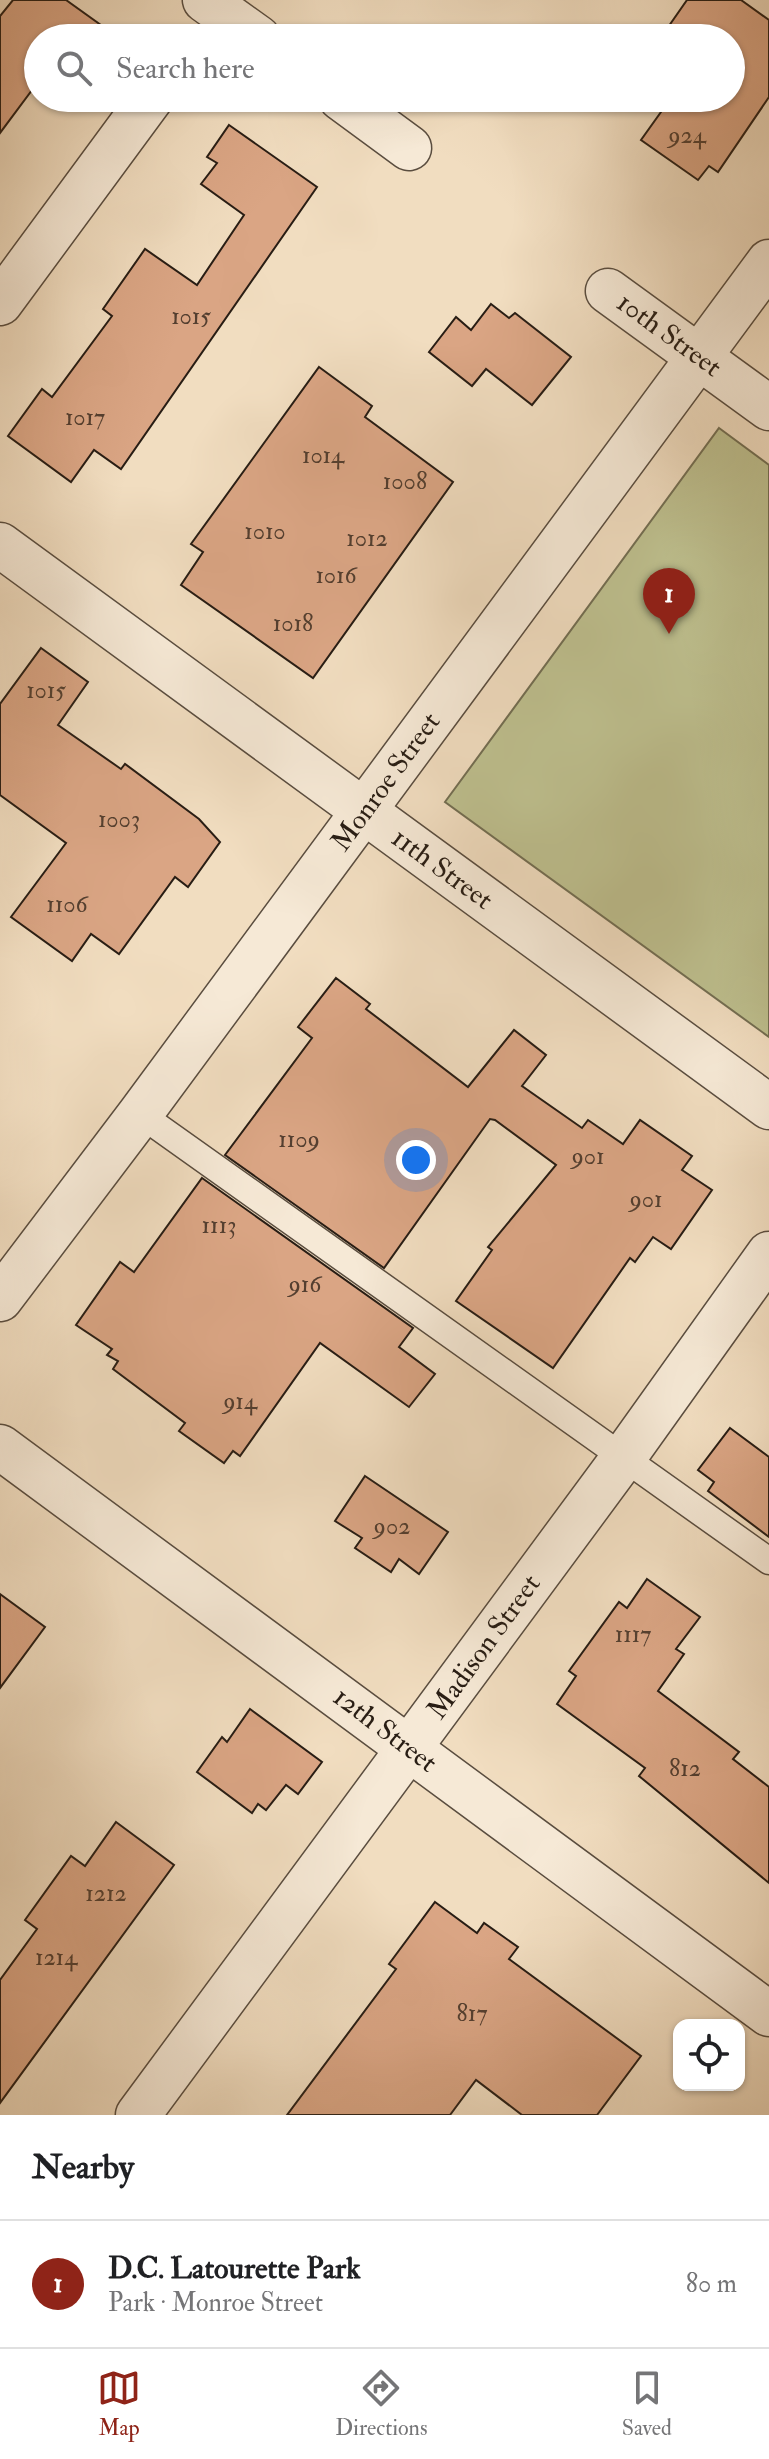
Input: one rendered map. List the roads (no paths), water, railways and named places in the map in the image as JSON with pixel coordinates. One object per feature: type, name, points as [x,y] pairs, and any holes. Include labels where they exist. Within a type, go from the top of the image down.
[{"type":"street","points":[[210,12],[232,24]]},
{"type":"street","points":[[0,303],[141,112]]},
{"type":"street","points":[[360,112],[409,148]]},
{"type":"street","name":"Monroe Street","points":[[0,1299],[769,262]]},
{"type":"street","name":"10th Street","points":[[608,291],[769,408]]},
{"type":"street","name":"11th Street","points":[[0,545],[769,1107]]},
{"type":"street","name":"Madison Street","points":[[138,2115],[624,1457],[769,1254]]},
{"type":"street","name":"12th Street","points":[[0,1447],[411,1747],[769,2014]]},
{"type":"lane","points":[[140,1114],[769,1561]]},
{"type":"place","name":"D.C. Latourette Park","points":[[669,634]]}]
